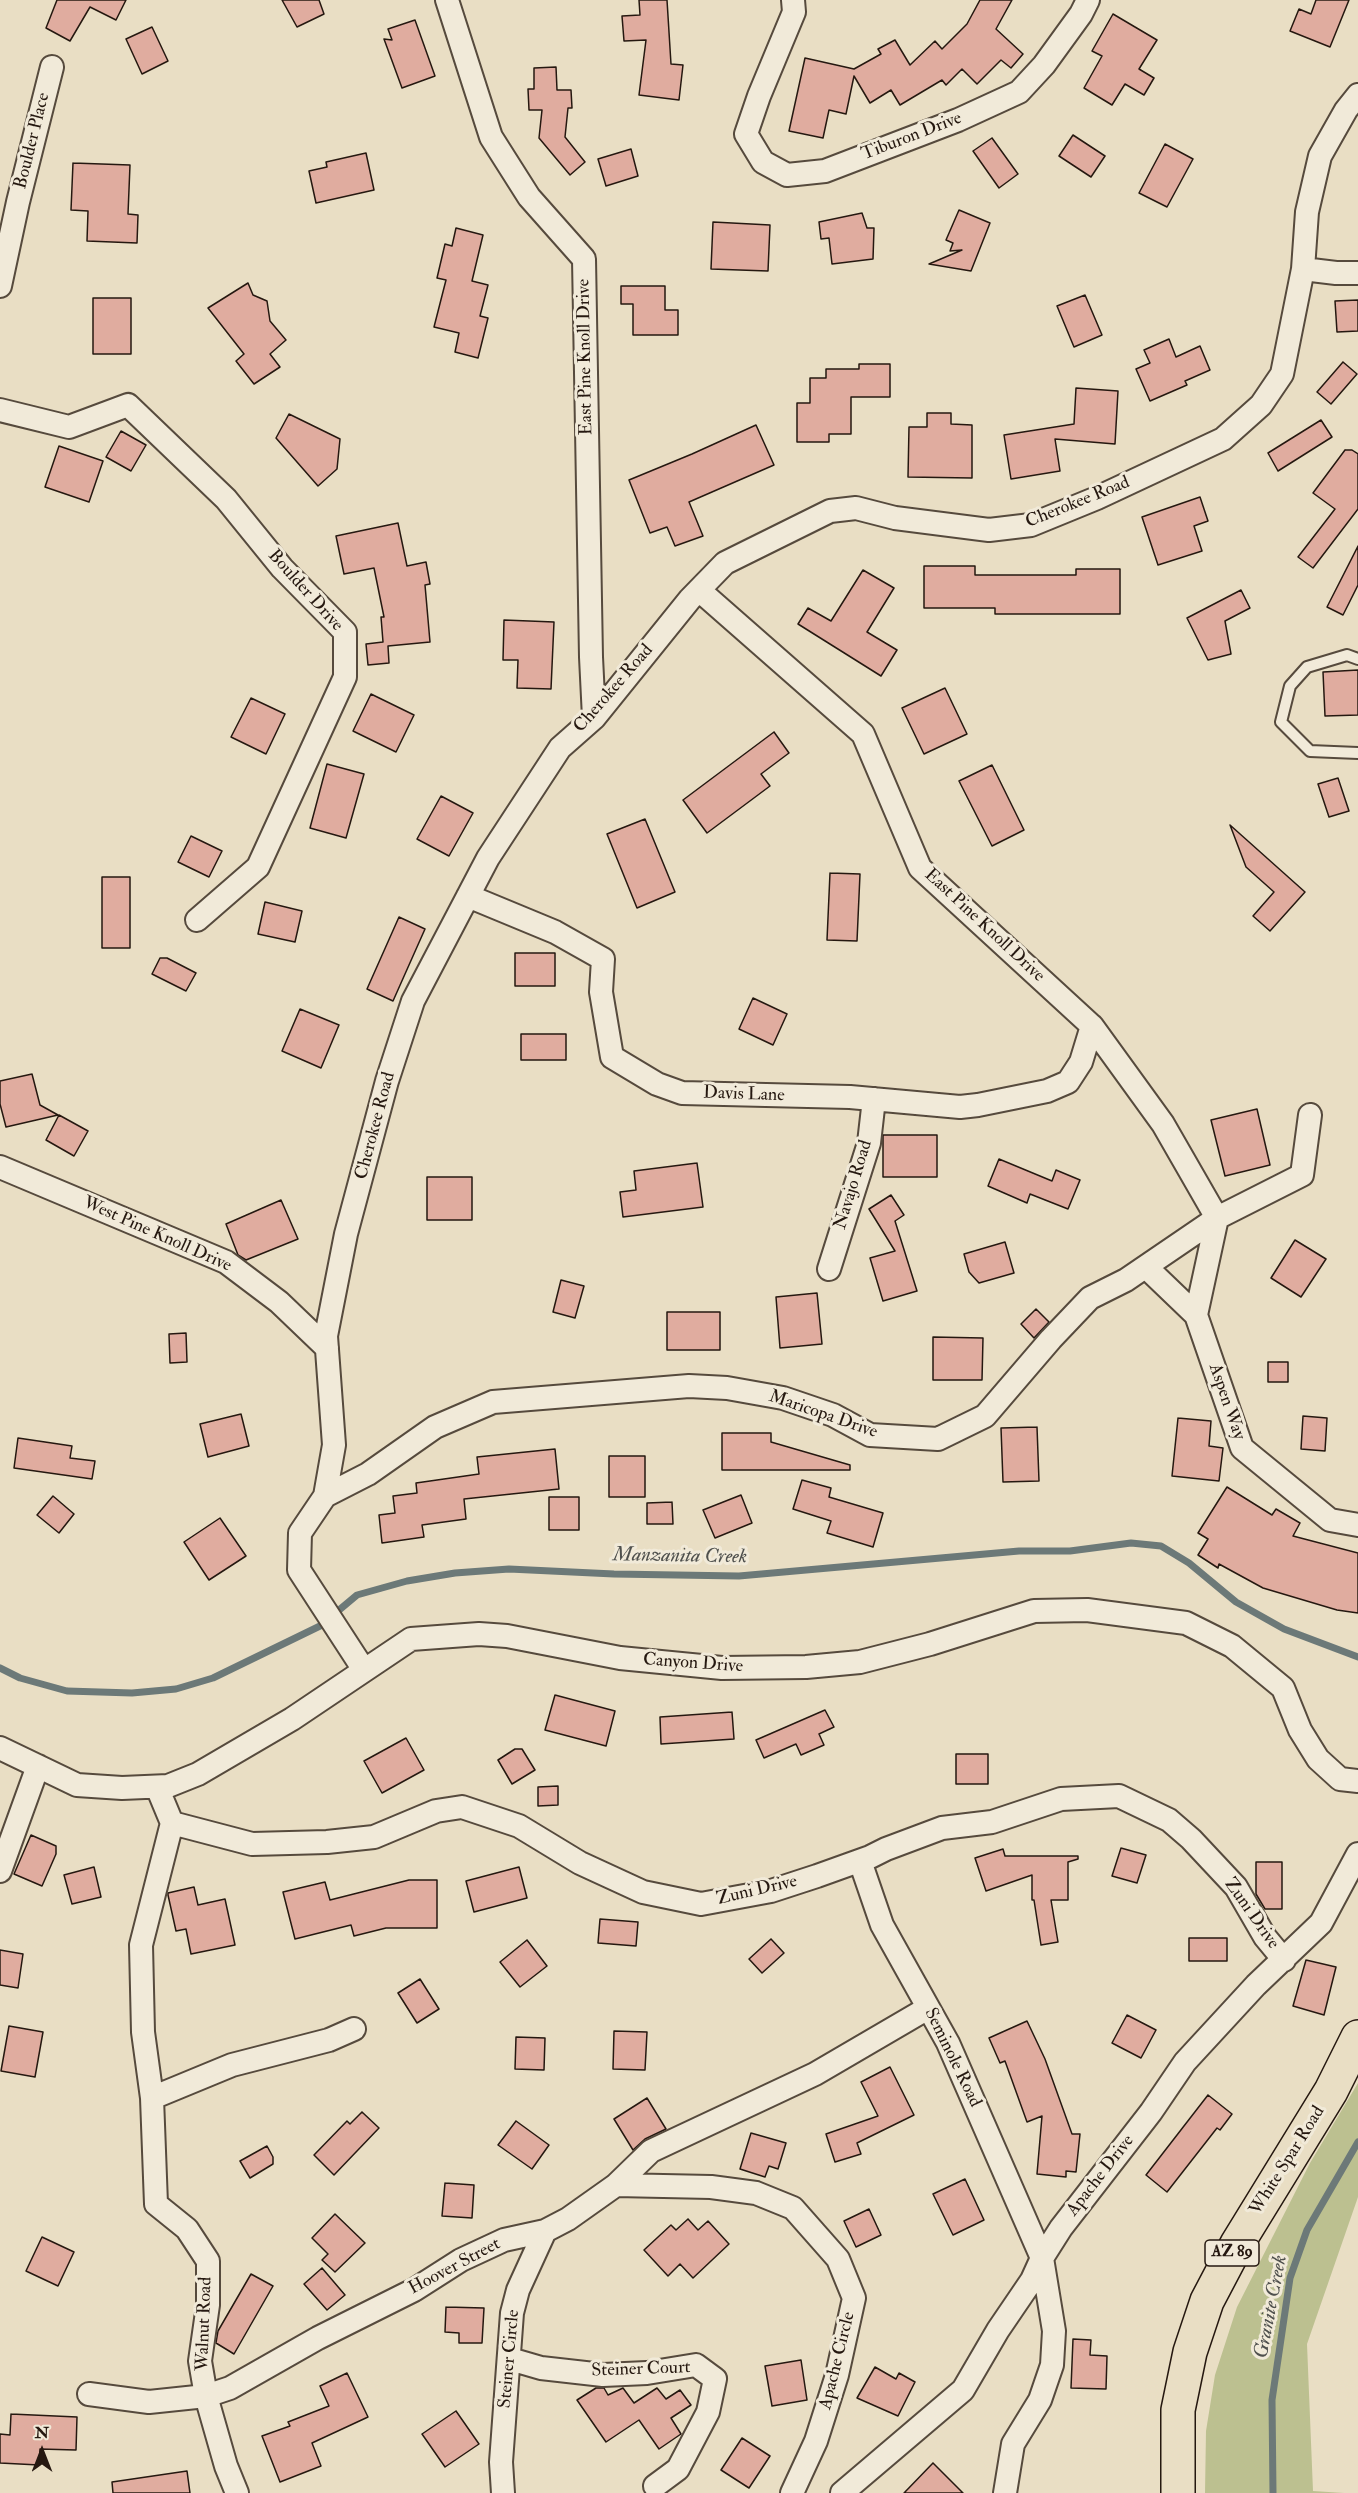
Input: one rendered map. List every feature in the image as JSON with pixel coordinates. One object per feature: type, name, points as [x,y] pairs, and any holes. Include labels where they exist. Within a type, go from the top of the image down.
[{"type":"main road","name":"White Spar Road","points":[[1178,2493],[1178,2410],[1190,2352],[1207,2301],[1237,2244],[1331,2091],[1358,2037]]},
{"type":"street","name":"East Pine Knoll Drive","points":[[447,0],[491,137],[529,197],[584,260],[594,718]]},
{"type":"street","name":"Tiburon Drive","points":[[793,0],[794,12],[759,96],[746,134],[763,162],[787,175],[825,171],[958,120],[1018,92],[1044,65],[1081,14],[1088,0]]},
{"type":"street","name":"Boulder Place","points":[[0,286],[18,202],[52,67]]},
{"type":"street","name":"Cherokee Road","points":[[364,1670],[299,1570],[300,1533],[325,1496],[334,1444],[326,1336],[346,1234],[387,1081],[413,1001],[488,858],[560,748],[594,718],[699,590],[725,563],[830,511],[856,508],[895,518],[989,530],[1031,525],[1097,498],[1223,439],[1261,405],[1282,374],[1303,269],[1307,212],[1320,156],[1346,110],[1358,95]]},
{"type":"street","points":[[1303,269],[1358,273]]},
{"type":"street","name":"Boulder Drive","points":[[0,410],[69,427],[128,405],[226,499],[282,568],[345,632],[345,677],[258,867],[197,920]]},
{"type":"street","name":"East Pine Knoll Drive","points":[[699,590],[863,734],[920,868],[1092,1026],[1163,1124],[1217,1218]]},
{"type":"street","name":"Davis Lane","points":[[468,896],[555,932],[603,959],[601,992],[612,1057],[657,1084],[682,1093],[850,1097],[960,1107],[1047,1091],[1068,1082],[1081,1062],[1092,1026]]},
{"type":"street","name":"Navajo Road","points":[[828,1269],[870,1143],[873,1099]]},
{"type":"street","name":"Maricopa Drive","points":[[325,1496],[368,1474],[435,1427],[493,1402],[689,1386],[727,1388],[783,1398],[833,1415],[870,1435],[938,1439],[985,1416],[1051,1339],[1090,1298],[1126,1280],[1217,1218],[1302,1175],[1310,1115]]},
{"type":"street","name":"West Pine Knoll Drive","points":[[0,1167],[226,1262],[279,1302],[327,1348]]},
{"type":"street","points":[[1196,1316],[1217,1218]]},
{"type":"street","points":[[1146,1267],[1196,1316]]},
{"type":"street","name":"Aspen Way","points":[[1196,1316],[1242,1448],[1330,1520],[1358,1525]]},
{"type":"street","name":"Canyon Drive","points":[[0,1748],[77,1785],[122,1788],[168,1786],[198,1774],[292,1719],[411,1639],[479,1634],[507,1636],[620,1658],[722,1668],[806,1667],[860,1662],[930,1644],[1034,1611],[1086,1610],[1186,1623],[1232,1646],[1283,1688],[1300,1730],[1317,1759],[1340,1779],[1358,1781]]},
{"type":"street","points":[[0,1871],[38,1766]]},
{"type":"street","points":[[157,1787],[172,1823]]},
{"type":"street","name":"Zuni Drive","points":[[172,1823],[252,1844],[327,1842],[374,1837],[436,1811],[462,1807],[519,1826],[580,1863],[643,1892],[701,1904],[771,1891],[860,1861],[942,1828],[992,1822],[1061,1799],[1119,1796],[1169,1820],[1191,1839],[1236,1887],[1265,1937],[1284,1960]]},
{"type":"street","name":"Walnut Road","points":[[172,1823],[141,1945],[143,2032],[152,2098],[156,2204],[187,2229],[208,2261],[208,2305],[200,2361],[206,2396],[226,2466],[237,2493]]},
{"type":"street","name":"Apache Drive","points":[[842,2493],[963,2390],[998,2330],[1032,2280],[1042,2258],[1061,2228],[1151,2112],[1185,2062],[1256,1985],[1321,1923],[1358,1854]]},
{"type":"street","name":"Seminole Road","points":[[860,1861],[882,1925],[948,2043],[1042,2258],[1054,2331],[1052,2366],[1040,2400],[1013,2444],[1005,2493]]},
{"type":"street","name":"Hoover Street","points":[[89,2394],[150,2402],[206,2396],[230,2388],[318,2338],[414,2290],[461,2260],[504,2240],[545,2231],[568,2219],[616,2186],[651,2151],[814,2074],[928,2008]]},
{"type":"street","points":[[152,2098],[232,2065],[329,2040],[354,2029]]},
{"type":"street","name":"Apache Circle","points":[[616,2186],[711,2187],[756,2193],[793,2208],[838,2259],[854,2298],[837,2375],[816,2441],[792,2493]]},
{"type":"street","name":"Steiner Circle","points":[[503,2493],[501,2462],[512,2313],[518,2290],[545,2231]]},
{"type":"street","name":"Steiner Court","points":[[510,2359],[541,2368],[603,2375],[646,2373],[696,2366],[716,2379],[708,2412],[678,2469],[655,2486]]},
{"type":"lane","points":[[1358,659],[1347,655],[1307,667],[1290,686],[1281,722],[1310,751],[1358,753]]},
{"type":"green space","points":[[1358,2083],[1358,2197],[1307,2344],[1313,2491],[1344,2493],[1205,2493],[1206,2431],[1215,2375],[1237,2307],[1310,2163]]},
{"type":"building","points":[[57,0],[126,0],[116,20],[90,7],[70,41],[46,28]]},
{"type":"building","points":[[282,0],[319,0],[324,14],[297,27]]},
{"type":"building","points":[[639,0],[667,0],[671,64],[683,65],[679,100],[639,95],[646,40],[624,41],[622,16],[640,15]]},
{"type":"building","points":[[980,0],[1012,0],[996,29],[1023,54],[1011,68],[1001,60],[977,84],[962,69],[946,85],[942,80],[900,105],[891,90],[870,103],[854,76],[846,114],[829,110],[823,138],[789,131],[805,58],[854,69],[881,54],[878,49],[895,40],[910,65],[935,41],[942,49],[967,24]]},
{"type":"building","points":[[1316,0],[1349,0],[1330,47],[1290,31],[1299,9],[1311,14]]},
{"type":"building","points":[[1113,14],[1157,40],[1139,69],[1154,78],[1144,95],[1125,84],[1112,105],[1084,88],[1102,56],[1092,51]]},
{"type":"building","points":[[415,20],[435,76],[402,88],[384,39],[392,40],[388,29]]},
{"type":"building","points":[[152,27],[168,61],[142,74],[126,39]]},
{"type":"building","points":[[556,67],[557,90],[571,90],[572,108],[568,108],[565,137],[585,162],[570,175],[539,138],[542,110],[529,110],[528,89],[534,89],[534,68]]},
{"type":"building","points":[[1073,135],[1105,156],[1091,177],[1059,156]]},
{"type":"building","points":[[992,138],[1018,174],[999,188],[973,151]]},
{"type":"building","points":[[1165,144],[1193,159],[1167,207],[1139,193]]},
{"type":"building","points":[[631,149],[638,176],[606,186],[598,159]]},
{"type":"building","points":[[366,153],[374,190],[316,203],[309,171],[327,167],[326,162]]},
{"type":"building","points":[[73,163],[130,165],[128,214],[138,215],[137,243],[87,241],[88,211],[71,210]]},
{"type":"building","points":[[959,210],[990,223],[971,271],[929,264],[962,250],[950,251],[953,243],[946,240]]},
{"type":"building","points":[[862,213],[867,228],[874,228],[873,259],[832,264],[829,238],[821,239],[819,222]]},
{"type":"building","points":[[713,222],[770,225],[768,271],[711,269]]},
{"type":"building","points":[[456,228],[483,235],[472,281],[488,285],[480,316],[488,318],[478,358],[455,352],[459,333],[434,327],[446,280],[437,278],[445,244],[452,246]]},
{"type":"building","points":[[248,283],[253,295],[267,301],[270,321],[286,340],[270,354],[280,367],[254,384],[236,361],[244,354],[208,308]]},
{"type":"building","points":[[621,286],[665,286],[665,310],[678,310],[678,335],[633,335],[633,304],[621,304]]},
{"type":"building","points":[[1085,295],[1102,335],[1074,347],[1057,306]]},
{"type":"building","points":[[93,298],[131,298],[131,354],[93,354]]},
{"type":"building","points":[[1358,300],[1358,331],[1337,332],[1335,301]]},
{"type":"building","points":[[1169,339],[1176,357],[1200,346],[1210,370],[1185,381],[1187,385],[1150,401],[1136,369],[1150,363],[1144,350]]},
{"type":"building","points":[[1343,362],[1357,374],[1331,404],[1317,392]]},
{"type":"building","points":[[859,364],[890,364],[890,397],[851,397],[851,434],[829,434],[829,442],[797,442],[797,403],[810,403],[810,378],[826,378],[826,369],[859,369]]},
{"type":"building","points":[[1076,388],[1118,391],[1115,444],[1055,439],[1060,471],[1011,479],[1004,435],[1074,424]]},
{"type":"building","points":[[927,413],[951,413],[951,424],[972,425],[972,478],[908,477],[909,427],[927,427]]},
{"type":"building","points":[[289,414],[340,439],[337,469],[318,486],[276,438]]},
{"type":"building","points":[[1321,420],[1332,437],[1278,471],[1268,453]]},
{"type":"building","points":[[756,425],[774,465],[689,502],[703,536],[675,546],[667,527],[650,533],[629,480]]},
{"type":"building","points":[[121,431],[146,445],[131,471],[106,457]]},
{"type":"building","points":[[59,446],[103,461],[89,502],[45,487]]},
{"type":"building","points":[[1345,450],[1352,450],[1358,454],[1358,509],[1313,568],[1298,557],[1335,509],[1313,493]]},
{"type":"building","points":[[1200,497],[1208,521],[1194,526],[1202,551],[1158,565],[1142,517]]},
{"type":"building","points":[[398,523],[407,566],[426,562],[430,584],[425,585],[430,642],[388,646],[389,663],[368,665],[366,644],[383,642],[381,617],[384,617],[374,568],[344,574],[336,536]]},
{"type":"building","points":[[1358,546],[1358,585],[1343,615],[1327,607]]},
{"type":"building","points":[[924,566],[975,566],[975,575],[1076,575],[1076,569],[1120,569],[1120,614],[995,614],[995,608],[924,608]]},
{"type":"building","points":[[863,570],[894,588],[867,632],[897,650],[881,676],[798,624],[808,608],[831,621]]},
{"type":"building","points":[[1241,590],[1250,608],[1225,621],[1231,654],[1208,660],[1187,618]]},
{"type":"building","points":[[504,620],[554,622],[551,689],[517,688],[518,660],[503,660]]},
{"type":"building","points":[[1358,670],[1358,715],[1325,716],[1323,672]]},
{"type":"building","points":[[945,688],[967,734],[924,754],[902,708]]},
{"type":"building","points":[[371,694],[414,715],[396,752],[353,731]]},
{"type":"building","points":[[251,698],[285,714],[266,754],[231,737]]},
{"type":"building","points":[[774,732],[789,753],[761,774],[770,786],[707,833],[683,800]]},
{"type":"building","points":[[327,764],[364,774],[346,838],[310,828]]},
{"type":"building","points":[[992,765],[1024,830],[992,846],[959,781]]},
{"type":"building","points":[[1338,778],[1349,811],[1329,817],[1318,784]]},
{"type":"building","points":[[441,796],[473,813],[449,856],[417,839]]},
{"type":"building","points":[[645,819],[675,892],[637,908],[607,834]]},
{"type":"building","points":[[1230,825],[1305,892],[1270,931],[1253,916],[1274,892],[1246,867]]},
{"type":"building","points":[[191,836],[222,851],[209,877],[178,862]]},
{"type":"building","points":[[830,873],[860,874],[857,941],[827,940]]},
{"type":"building","points":[[102,877],[130,877],[130,948],[102,948]]},
{"type":"building","points":[[265,902],[302,911],[295,942],[258,934]]},
{"type":"building","points":[[399,917],[425,929],[393,1001],[367,989]]},
{"type":"building","points":[[515,953],[555,953],[555,986],[515,986]]},
{"type":"building","points":[[160,958],[167,958],[196,973],[186,991],[152,974]]},
{"type":"building","points":[[753,998],[787,1014],[773,1045],[739,1029]]},
{"type":"building","points":[[300,1009],[339,1025],[321,1068],[282,1051]]},
{"type":"building","points":[[521,1034],[566,1034],[566,1060],[521,1060]]},
{"type":"building","points":[[32,1074],[40,1105],[58,1115],[6,1127],[0,1104],[0,1081]]},
{"type":"building","points":[[1257,1109],[1270,1165],[1225,1176],[1211,1120]]},
{"type":"building","points":[[59,1115],[88,1131],[74,1156],[46,1140]]},
{"type":"building","points":[[883,1135],[937,1135],[937,1177],[883,1177]]},
{"type":"building","points":[[999,1159],[1052,1181],[1056,1170],[1080,1180],[1068,1209],[1030,1194],[1027,1203],[988,1186]]},
{"type":"building","points":[[697,1163],[703,1207],[623,1217],[620,1192],[636,1190],[634,1171]]},
{"type":"building","points":[[427,1177],[472,1177],[472,1220],[427,1220]]},
{"type":"building","points":[[891,1195],[904,1215],[895,1221],[917,1291],[883,1301],[870,1258],[895,1251],[869,1209]]},
{"type":"building","points":[[281,1200],[298,1239],[246,1260],[238,1255],[226,1224]]},
{"type":"building","points":[[1295,1240],[1326,1259],[1301,1297],[1271,1278]]},
{"type":"building","points":[[1005,1242],[1014,1273],[979,1283],[969,1272],[964,1254]]},
{"type":"building","points":[[561,1280],[584,1286],[575,1318],[553,1312]]},
{"type":"building","points":[[817,1293],[822,1344],[780,1348],[776,1297]]},
{"type":"building","points":[[1036,1309],[1049,1322],[1034,1338],[1021,1324]]},
{"type":"building","points":[[667,1312],[720,1312],[720,1350],[667,1350]]},
{"type":"building","points":[[186,1333],[187,1362],[170,1363],[169,1334]]},
{"type":"building","points":[[933,1337],[983,1338],[982,1380],[933,1380]]},
{"type":"building","points":[[1268,1362],[1288,1362],[1288,1382],[1268,1382]]},
{"type":"building","points":[[241,1414],[249,1446],[208,1457],[200,1424]]},
{"type":"building","points":[[1303,1416],[1327,1418],[1325,1451],[1301,1449]]},
{"type":"building","points":[[1178,1418],[1211,1421],[1209,1446],[1223,1448],[1219,1481],[1172,1476]]},
{"type":"building","points":[[1037,1427],[1039,1481],[1003,1482],[1001,1428]]},
{"type":"building","points":[[722,1433],[771,1433],[771,1442],[850,1465],[850,1470],[722,1470]]},
{"type":"building","points":[[18,1438],[72,1446],[70,1458],[95,1461],[92,1479],[14,1468]]},
{"type":"building","points":[[555,1449],[559,1489],[464,1499],[466,1519],[422,1525],[424,1537],[382,1543],[379,1515],[395,1513],[393,1496],[417,1493],[416,1483],[479,1474],[477,1457]]},
{"type":"building","points":[[609,1456],[645,1456],[645,1497],[609,1497]]},
{"type":"building","points":[[802,1480],[831,1488],[829,1497],[883,1513],[873,1547],[827,1533],[831,1521],[793,1509]]},
{"type":"building","points":[[1227,1487],[1272,1515],[1276,1509],[1300,1523],[1293,1536],[1358,1553],[1358,1613],[1337,1610],[1263,1588],[1219,1564],[1218,1568],[1198,1555],[1208,1539],[1198,1533]]},
{"type":"building","points":[[741,1495],[752,1523],[715,1538],[703,1510]]},
{"type":"building","points":[[53,1496],[74,1514],[59,1533],[37,1515]]},
{"type":"building","points":[[549,1497],[579,1497],[579,1530],[549,1530]]},
{"type":"building","points":[[672,1502],[673,1524],[647,1524],[647,1503]]},
{"type":"building","points":[[220,1518],[246,1556],[209,1580],[184,1542]]},
{"type":"building","points":[[555,1695],[615,1711],[606,1746],[545,1730]]},
{"type":"building","points":[[825,1710],[834,1727],[819,1734],[824,1745],[801,1755],[796,1744],[764,1758],[756,1740]]},
{"type":"building","points":[[732,1712],[734,1739],[661,1744],[660,1717]]},
{"type":"building","points":[[406,1738],[424,1770],[382,1793],[364,1761]]},
{"type":"building","points":[[515,1749],[522,1749],[535,1770],[512,1784],[498,1760]]},
{"type":"building","points":[[956,1754],[988,1754],[988,1784],[956,1784]]},
{"type":"building","points":[[558,1786],[558,1805],[538,1806],[538,1787]]},
{"type":"building","points":[[31,1835],[56,1846],[56,1854],[42,1886],[14,1874]]},
{"type":"building","points":[[1121,1848],[1146,1855],[1137,1883],[1112,1876]]},
{"type":"building","points":[[1003,1849],[1005,1856],[1078,1856],[1078,1859],[1068,1862],[1068,1900],[1051,1900],[1058,1942],[1041,1945],[1034,1900],[1032,1900],[1032,1875],[986,1891],[975,1858]]},
{"type":"building","points":[[1256,1862],[1282,1862],[1282,1909],[1265,1909],[1256,1894]]},
{"type":"building","points":[[94,1867],[101,1897],[72,1904],[64,1875]]},
{"type":"building","points":[[519,1867],[527,1898],[474,1912],[466,1881]]},
{"type":"building","points":[[409,1880],[437,1880],[437,1928],[386,1928],[354,1936],[351,1925],[295,1939],[283,1892],[325,1882],[330,1900]]},
{"type":"building","points":[[194,1887],[198,1905],[225,1899],[235,1945],[191,1954],[186,1929],[176,1931],[168,1893]]},
{"type":"building","points":[[600,1919],[638,1922],[636,1946],[598,1943]]},
{"type":"building","points":[[1189,1938],[1227,1938],[1227,1961],[1189,1961]]},
{"type":"building","points":[[771,1939],[784,1953],[762,1973],[749,1959]]},
{"type":"building","points":[[527,1940],[547,1966],[520,1987],[500,1962]]},
{"type":"building","points":[[0,1950],[23,1954],[18,1988],[0,1985]]},
{"type":"building","points":[[1306,1960],[1336,1967],[1324,2015],[1293,2006]]},
{"type":"building","points":[[420,1979],[439,2009],[417,2023],[398,1993]]},
{"type":"building","points":[[1127,2015],[1156,2030],[1141,2058],[1112,2043]]},
{"type":"building","points":[[1027,2021],[1045,2059],[1072,2134],[1080,2134],[1076,2172],[1066,2171],[1066,2177],[1037,2174],[1042,2116],[1027,2122],[1005,2061],[1000,2063],[989,2038]]},
{"type":"building","points":[[9,2026],[43,2032],[35,2077],[1,2071]]},
{"type":"building","points":[[614,2031],[647,2032],[645,2070],[613,2069]]},
{"type":"building","points":[[516,2037],[545,2038],[544,2070],[515,2069]]},
{"type":"building","points":[[890,2067],[914,2115],[857,2143],[861,2154],[835,2162],[826,2134],[878,2116],[861,2082]]},
{"type":"building","points":[[1208,2095],[1232,2114],[1220,2130],[1217,2128],[1167,2192],[1146,2175]]},
{"type":"building","points":[[647,2098],[666,2129],[645,2139],[633,2150],[614,2119]]},
{"type":"building","points":[[362,2112],[379,2128],[334,2175],[314,2155],[347,2121],[350,2124]]},
{"type":"building","points":[[516,2121],[549,2145],[532,2169],[498,2145]]},
{"type":"building","points":[[751,2133],[786,2143],[778,2169],[769,2166],[765,2177],[740,2169]]},
{"type":"building","points":[[267,2146],[273,2157],[273,2164],[250,2178],[240,2161]]},
{"type":"building","points":[[965,2179],[984,2220],[953,2235],[933,2194]]},
{"type":"building","points":[[445,2183],[474,2185],[472,2218],[442,2216]]},
{"type":"building","points":[[869,2209],[881,2235],[856,2247],[844,2221]]},
{"type":"building","points":[[335,2214],[365,2243],[335,2272],[322,2260],[328,2254],[312,2238]]},
{"type":"building","points":[[688,2219],[698,2230],[708,2221],[729,2244],[693,2278],[680,2264],[668,2276],[644,2250],[671,2225],[676,2230]]},
{"type":"building","points":[[42,2237],[74,2252],[58,2286],[26,2271]]},
{"type":"building","points":[[322,2268],[345,2295],[327,2310],[304,2284]]},
{"type":"building","points":[[251,2274],[273,2286],[234,2354],[216,2343],[218,2331]]},
{"type":"building","points":[[446,2307],[484,2308],[482,2343],[459,2343],[459,2333],[445,2332]]},
{"type":"building","points":[[1073,2339],[1091,2340],[1090,2355],[1107,2356],[1106,2389],[1071,2388]]},
{"type":"building","points":[[801,2360],[807,2400],[772,2406],[765,2366]]},
{"type":"building","points":[[875,2367],[896,2379],[899,2373],[915,2382],[898,2416],[857,2398]]},
{"type":"building","points":[[347,2373],[368,2417],[312,2443],[321,2466],[280,2482],[262,2436],[290,2426],[288,2422],[329,2406],[320,2386]]},
{"type":"building","points":[[596,2388],[604,2388],[608,2395],[623,2388],[634,2403],[657,2388],[666,2399],[680,2390],[691,2405],[671,2418],[681,2434],[659,2449],[639,2420],[606,2442],[577,2400]]},
{"type":"building","points":[[456,2411],[479,2444],[445,2467],[422,2434]]},
{"type":"building","points":[[11,2414],[77,2417],[76,2450],[40,2449],[39,2465],[0,2463],[0,2434],[10,2435]]},
{"type":"building","points":[[742,2438],[770,2456],[749,2488],[721,2470]]},
{"type":"building","points":[[933,2463],[963,2493],[904,2493]]},
{"type":"building","points":[[187,2471],[190,2493],[113,2493],[112,2482]]},
{"type":"waterway","name":"Manzanita Creek","points":[[0,1668],[20,1678],[67,1691],[132,1693],[176,1689],[213,1678],[320,1626],[357,1595],[407,1581],[455,1573],[509,1569],[614,1574],[739,1576],[1019,1551],[1070,1551],[1131,1543],[1161,1546],[1189,1563],[1236,1602],[1284,1629],[1358,1657]]},
{"type":"waterway","name":"Granite Creek","points":[[1273,2493],[1272,2400],[1290,2278],[1307,2230],[1358,2142]]}]
